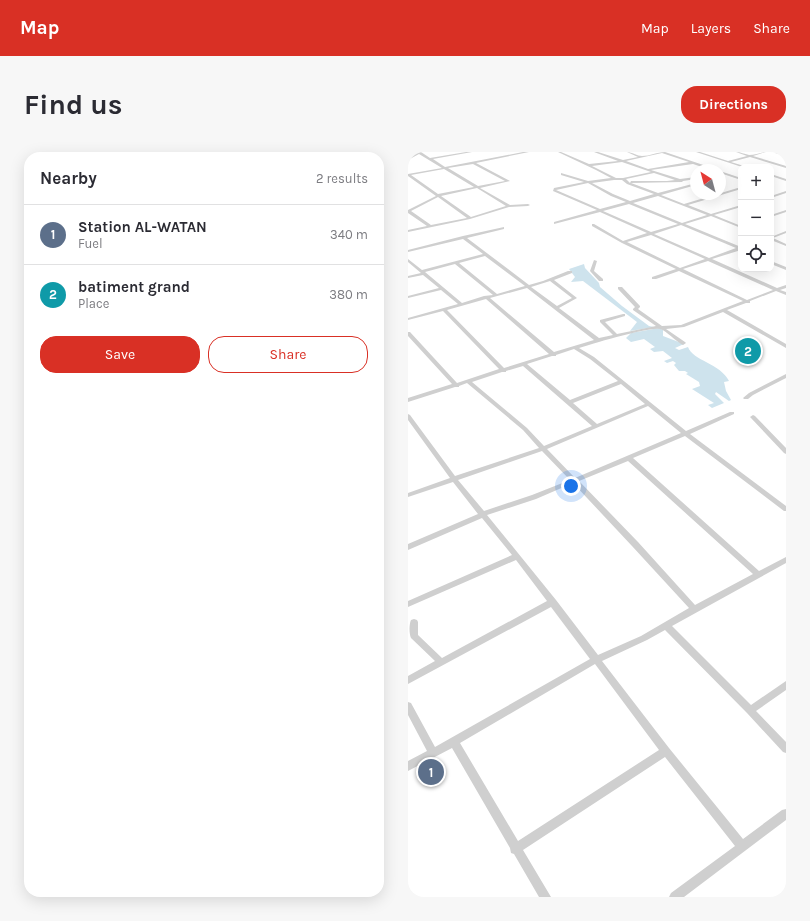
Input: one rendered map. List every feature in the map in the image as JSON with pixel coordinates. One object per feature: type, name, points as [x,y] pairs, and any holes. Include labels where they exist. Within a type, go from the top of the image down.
[{"type":"street","points":[[408,159],[419,152],[509,206]]},
{"type":"street","points":[[430,159],[471,152]]},
{"type":"street","points":[[408,175],[528,152]]},
{"type":"street","points":[[559,152],[614,179]]},
{"type":"street","points":[[594,152],[682,181]]},
{"type":"street","points":[[628,152],[642,158]]},
{"type":"street","points":[[590,166],[642,158],[662,152],[695,164]]},
{"type":"street","points":[[697,152],[738,165]]},
{"type":"street","points":[[737,152],[786,166]]},
{"type":"street","points":[[727,162],[765,152]]},
{"type":"street","points":[[776,152],[786,156]]},
{"type":"street","points":[[408,211],[440,196],[508,181],[472,162]]},
{"type":"street","points":[[648,169],[692,163]]},
{"type":"street","points":[[653,172],[623,179],[588,182],[554,190],[786,294]]},
{"type":"street","points":[[562,174],[588,182],[632,203],[738,247]]},
{"type":"street","points":[[408,175],[470,218]]},
{"type":"street","points":[[728,175],[738,178]]},
{"type":"street","points":[[774,177],[786,180]]},
{"type":"street","points":[[623,179],[627,182],[738,226]]},
{"type":"street","points":[[627,182],[682,181],[690,179]]},
{"type":"street","points":[[555,223],[690,186]]},
{"type":"street","points":[[684,205],[738,189]]},
{"type":"street","points":[[774,196],[786,192]]},
{"type":"street","points":[[408,231],[470,218],[509,206],[528,204]]},
{"type":"street","points":[[623,242],[738,207]]},
{"type":"street","points":[[408,211],[430,226]]},
{"type":"street","points":[[774,215],[786,211]]},
{"type":"street","points":[[593,225],[623,242],[748,302]]},
{"type":"street","points":[[408,251],[503,228]]},
{"type":"street","points":[[774,238],[786,232]]},
{"type":"street","points":[[463,238],[529,286],[598,340]]},
{"type":"street","points":[[774,240],[786,245]]},
{"type":"street","points":[[654,278],[738,249]]},
{"type":"street","points":[[408,277],[485,255]]},
{"type":"street","points":[[408,260],[461,304]]},
{"type":"street","points":[[595,261],[592,271],[601,280]]},
{"type":"street","points":[[456,263],[495,294]]},
{"type":"street","points":[[774,263],[786,269]]},
{"type":"street","points":[[408,319],[495,294],[551,280],[570,272]]},
{"type":"street","points":[[551,280],[574,298],[559,307]]},
{"type":"street","points":[[408,400],[457,386],[468,381],[504,371],[598,340],[639,330],[682,326],[748,302],[786,286]]},
{"type":"street","points":[[408,297],[442,288]]},
{"type":"street","points":[[620,288],[638,307],[635,309],[663,327],[683,343]]},
{"type":"street","points":[[486,297],[554,355]]},
{"type":"street","points":[[444,309],[504,371]]},
{"type":"street","points":[[723,310],[786,346]]},
{"type":"street","points":[[616,336],[602,321],[623,315]]},
{"type":"street","points":[[408,333],[457,386]]},
{"type":"street","points":[[576,348],[686,434],[786,509]]},
{"type":"street","points":[[524,364],[596,426]]},
{"type":"street","points":[[746,398],[786,376]]},
{"type":"street","points":[[468,381],[525,428],[694,609]]},
{"type":"street","points":[[568,403],[621,382]]},
{"type":"street","points":[[408,495],[453,478],[544,448],[649,404]]},
{"type":"street","points":[[408,547],[484,514],[575,481],[732,413]]},
{"type":"street","points":[[408,416],[453,478],[484,514],[666,751],[743,847]]},
{"type":"street","points":[[753,417],[786,452]]},
{"type":"street","points":[[629,458],[758,574]]},
{"type":"street","points":[[408,604],[517,556]]},
{"type":"street","points":[[408,766],[454,742],[596,659],[644,638],[694,609],[786,560]]},
{"type":"street","points":[[408,680],[553,602]]},
{"type":"street","points":[[414,622],[414,636],[440,662]]},
{"type":"street","points":[[666,625],[750,710],[786,749]]},
{"type":"street","points":[[750,710],[786,686]]},
{"type":"street","points":[[408,706],[433,752]]},
{"type":"street","points":[[454,742],[515,850],[545,897]]},
{"type":"street","points":[[515,850],[666,751]]},
{"type":"street","points":[[675,897],[786,814]]},
{"type":"water","points":[[584,264],[585,268],[599,283],[600,287],[649,326],[654,327],[630,331],[637,322],[583,281],[571,282],[575,277],[569,269]]},
{"type":"water","points":[[659,328],[663,330],[663,336],[684,344],[675,348],[679,350],[688,347],[695,356],[720,370],[725,375],[729,381],[724,382],[726,391],[731,400],[729,401],[716,392],[715,394],[724,403],[712,408],[708,405],[714,403],[692,389],[700,386],[699,382],[686,374],[688,373],[685,371],[679,371],[674,365],[676,363],[673,361],[667,363],[664,361],[672,358],[663,351],[654,352],[650,349],[655,347],[644,339],[631,342],[626,338],[631,333]]},
{"type":"building","points":[[748,349],[757,355],[750,358],[740,351]]},
{"type":"place","name":"batiment grand","points":[[748,351]]},
{"type":"place","name":"Station AL-WATAN","points":[[431,772]]}]
